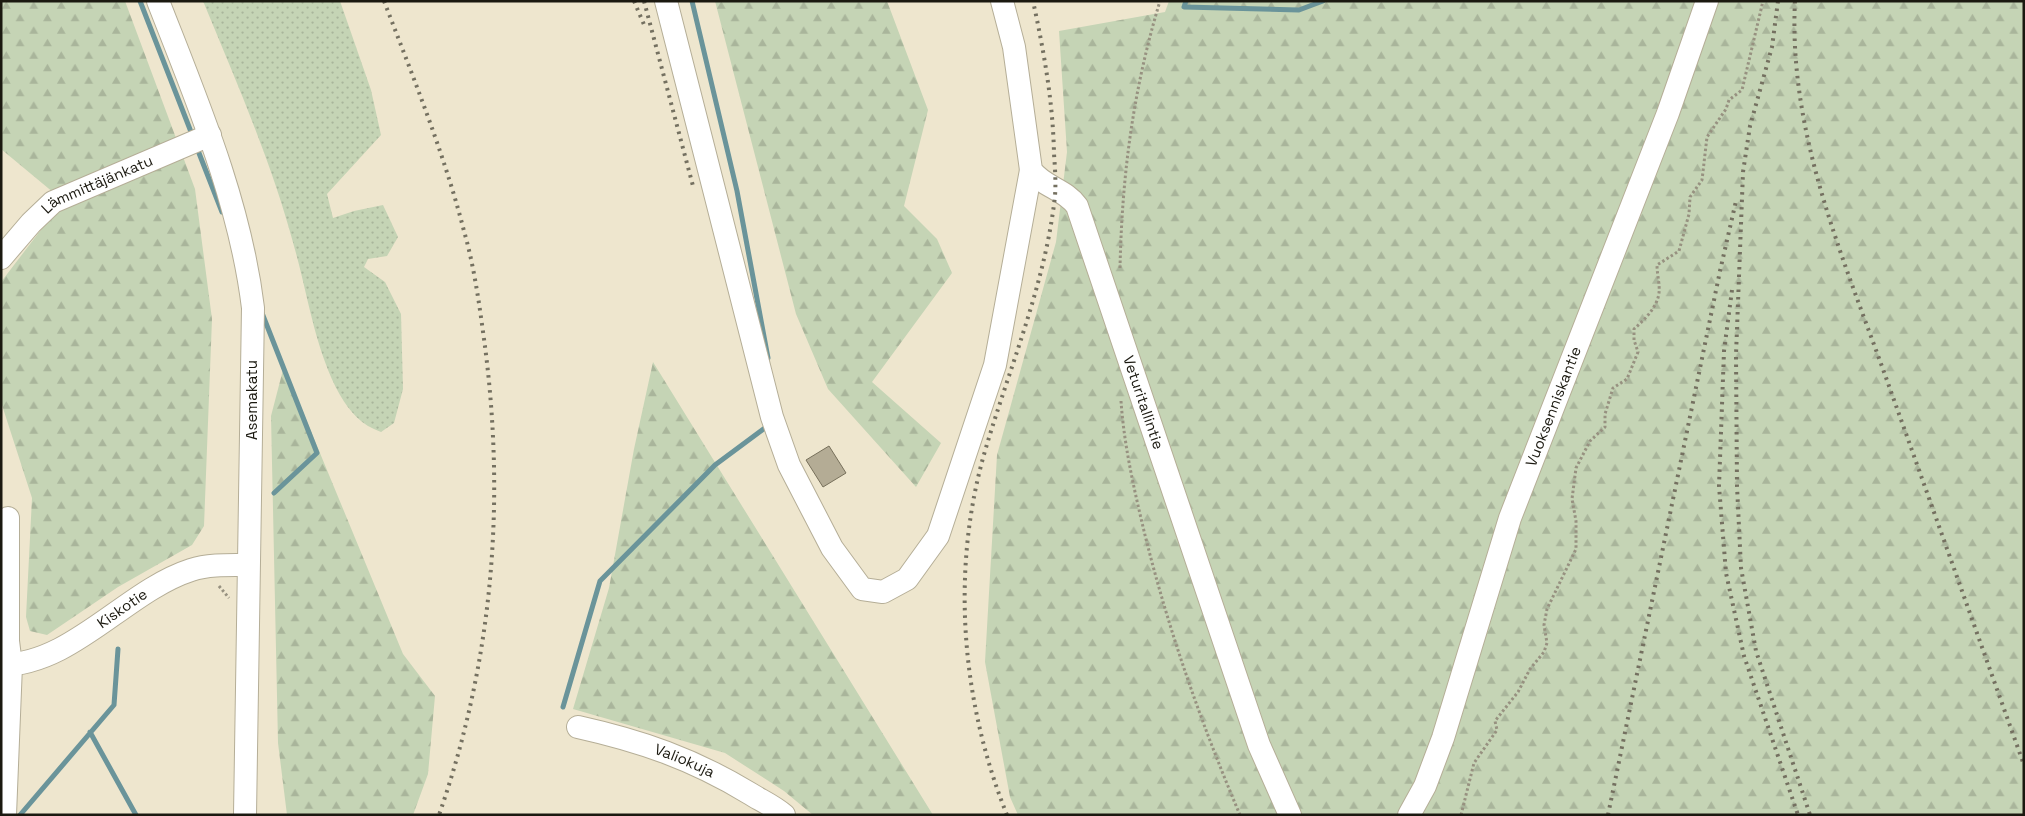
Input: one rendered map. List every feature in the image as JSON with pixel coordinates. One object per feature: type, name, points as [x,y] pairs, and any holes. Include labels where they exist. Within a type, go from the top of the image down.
[{"type":"street","name":"Asemakatu","points":[[158,1],[227,184],[250,281],[253,308],[245,815]]},
{"type":"street","points":[[666,1],[772,417],[789,465],[832,548],[862,589],[883,592],[907,579],[938,536],[995,365],[1031,170],[1014,47],[1002,1]]},
{"type":"street","name":"Vuoksenniskantie","points":[[1409,815],[1425,786],[1443,738],[1510,518],[1668,113],[1708,1]]},
{"type":"street","name":"Lämmittäjänkatu","points":[[1,258],[31,223],[53,202],[210,135]]},
{"type":"street","name":"Veturitallintie","points":[[1031,170],[1039,181],[1070,197],[1077,206],[1258,745],[1290,815]]},
{"type":"street","points":[[5,815],[8,518]]},
{"type":"street","name":"Kiskotie","points":[[6,665],[39,659],[64,646],[170,580],[192,570],[212,566],[248,565]]},
{"type":"street","name":"Valiokuja","points":[[578,727],[632,740],[677,755],[729,781],[784,815]]},
{"type":"path","points":[[1461,815],[1474,763],[1497,730],[1495,720],[1518,692],[1530,670],[1544,652],[1547,643],[1544,625],[1547,609],[1576,550],[1576,520],[1572,500],[1576,468],[1590,441],[1605,427],[1605,414],[1613,388],[1627,379],[1635,361],[1638,352],[1634,340],[1634,329],[1647,318],[1659,293],[1656,278],[1657,265],[1678,251],[1684,236],[1690,197],[1702,180],[1707,137],[1726,109],[1729,100],[1742,90],[1763,1]]},
{"type":"path","points":[[212,566],[212,582],[220,587],[231,602]]},
{"type":"green space","points":[[1,1],[125,1],[195,189],[212,319],[204,526],[192,545],[118,587],[47,635],[30,631],[26,617],[32,498],[1,402],[1,282],[40,231],[66,203],[1,149]]},
{"type":"green space","points":[[203,1],[340,1],[371,90],[381,135],[327,194],[333,218],[383,205],[398,237],[387,256],[368,259],[364,267],[385,282],[401,314],[403,389],[394,423],[381,432],[362,422],[352,412],[331,378],[318,341],[294,246],[275,184],[253,122]]},
{"type":"green space","points":[[715,1],[887,1],[928,110],[904,206],[937,239],[952,273],[872,382],[941,443],[916,487],[828,389],[796,314]]},
{"type":"green space","points":[[1169,1],[2024,1],[2024,815],[1018,815],[1010,797],[985,662],[997,455],[1056,242],[1067,152],[1059,31],[1165,12]]},
{"type":"green space","points":[[653,362],[933,815],[813,815],[784,791],[725,753],[573,709],[609,588],[634,449]]},
{"type":"green space","points":[[284,366],[403,654],[435,696],[428,774],[413,815],[287,815],[278,743],[271,416]]},
{"type":"building","points":[[829,446],[846,473],[823,487],[806,460]]},
{"type":"waterway","points":[[140,1],[193,137]]},
{"type":"waterway","points":[[692,1],[737,191],[768,358]]},
{"type":"waterway","points":[[1186,1],[1184,7],[1299,10],[1323,1]]},
{"type":"waterway","points":[[197,148],[222,212]]},
{"type":"waterway","points":[[262,313],[317,453],[274,493]]},
{"type":"waterway","points":[[563,707],[600,581],[715,465],[769,425]]},
{"type":"waterway","points":[[20,815],[114,705],[118,649]]},
{"type":"waterway","points":[[90,732],[136,815]]},
{"type":"railway","points":[[384,1],[438,144],[468,244],[480,311],[491,400],[494,520],[490,580],[483,639],[472,698],[457,757],[439,815]]},
{"type":"railway","points":[[634,1],[645,27]]},
{"type":"railway","points":[[644,1],[693,186]]},
{"type":"railway","points":[[1007,815],[992,772],[971,684],[966,638],[965,593],[967,547],[973,502],[983,458],[1025,328],[1043,263],[1055,196],[1050,96],[1033,1]]},
{"type":"railway","points":[[1778,1],[1772,47],[1750,126],[1743,172],[1736,355],[1737,486],[1741,568],[1756,651],[1810,815]]},
{"type":"railway","points":[[1795,1],[1795,51],[1801,100],[1810,149],[1823,197],[1838,245],[2024,765]]},
{"type":"railway","points":[[1608,815],[1736,201]]},
{"type":"railway","points":[[1732,290],[1724,351],[1719,486],[1726,573],[1744,656],[1798,815]]}]
